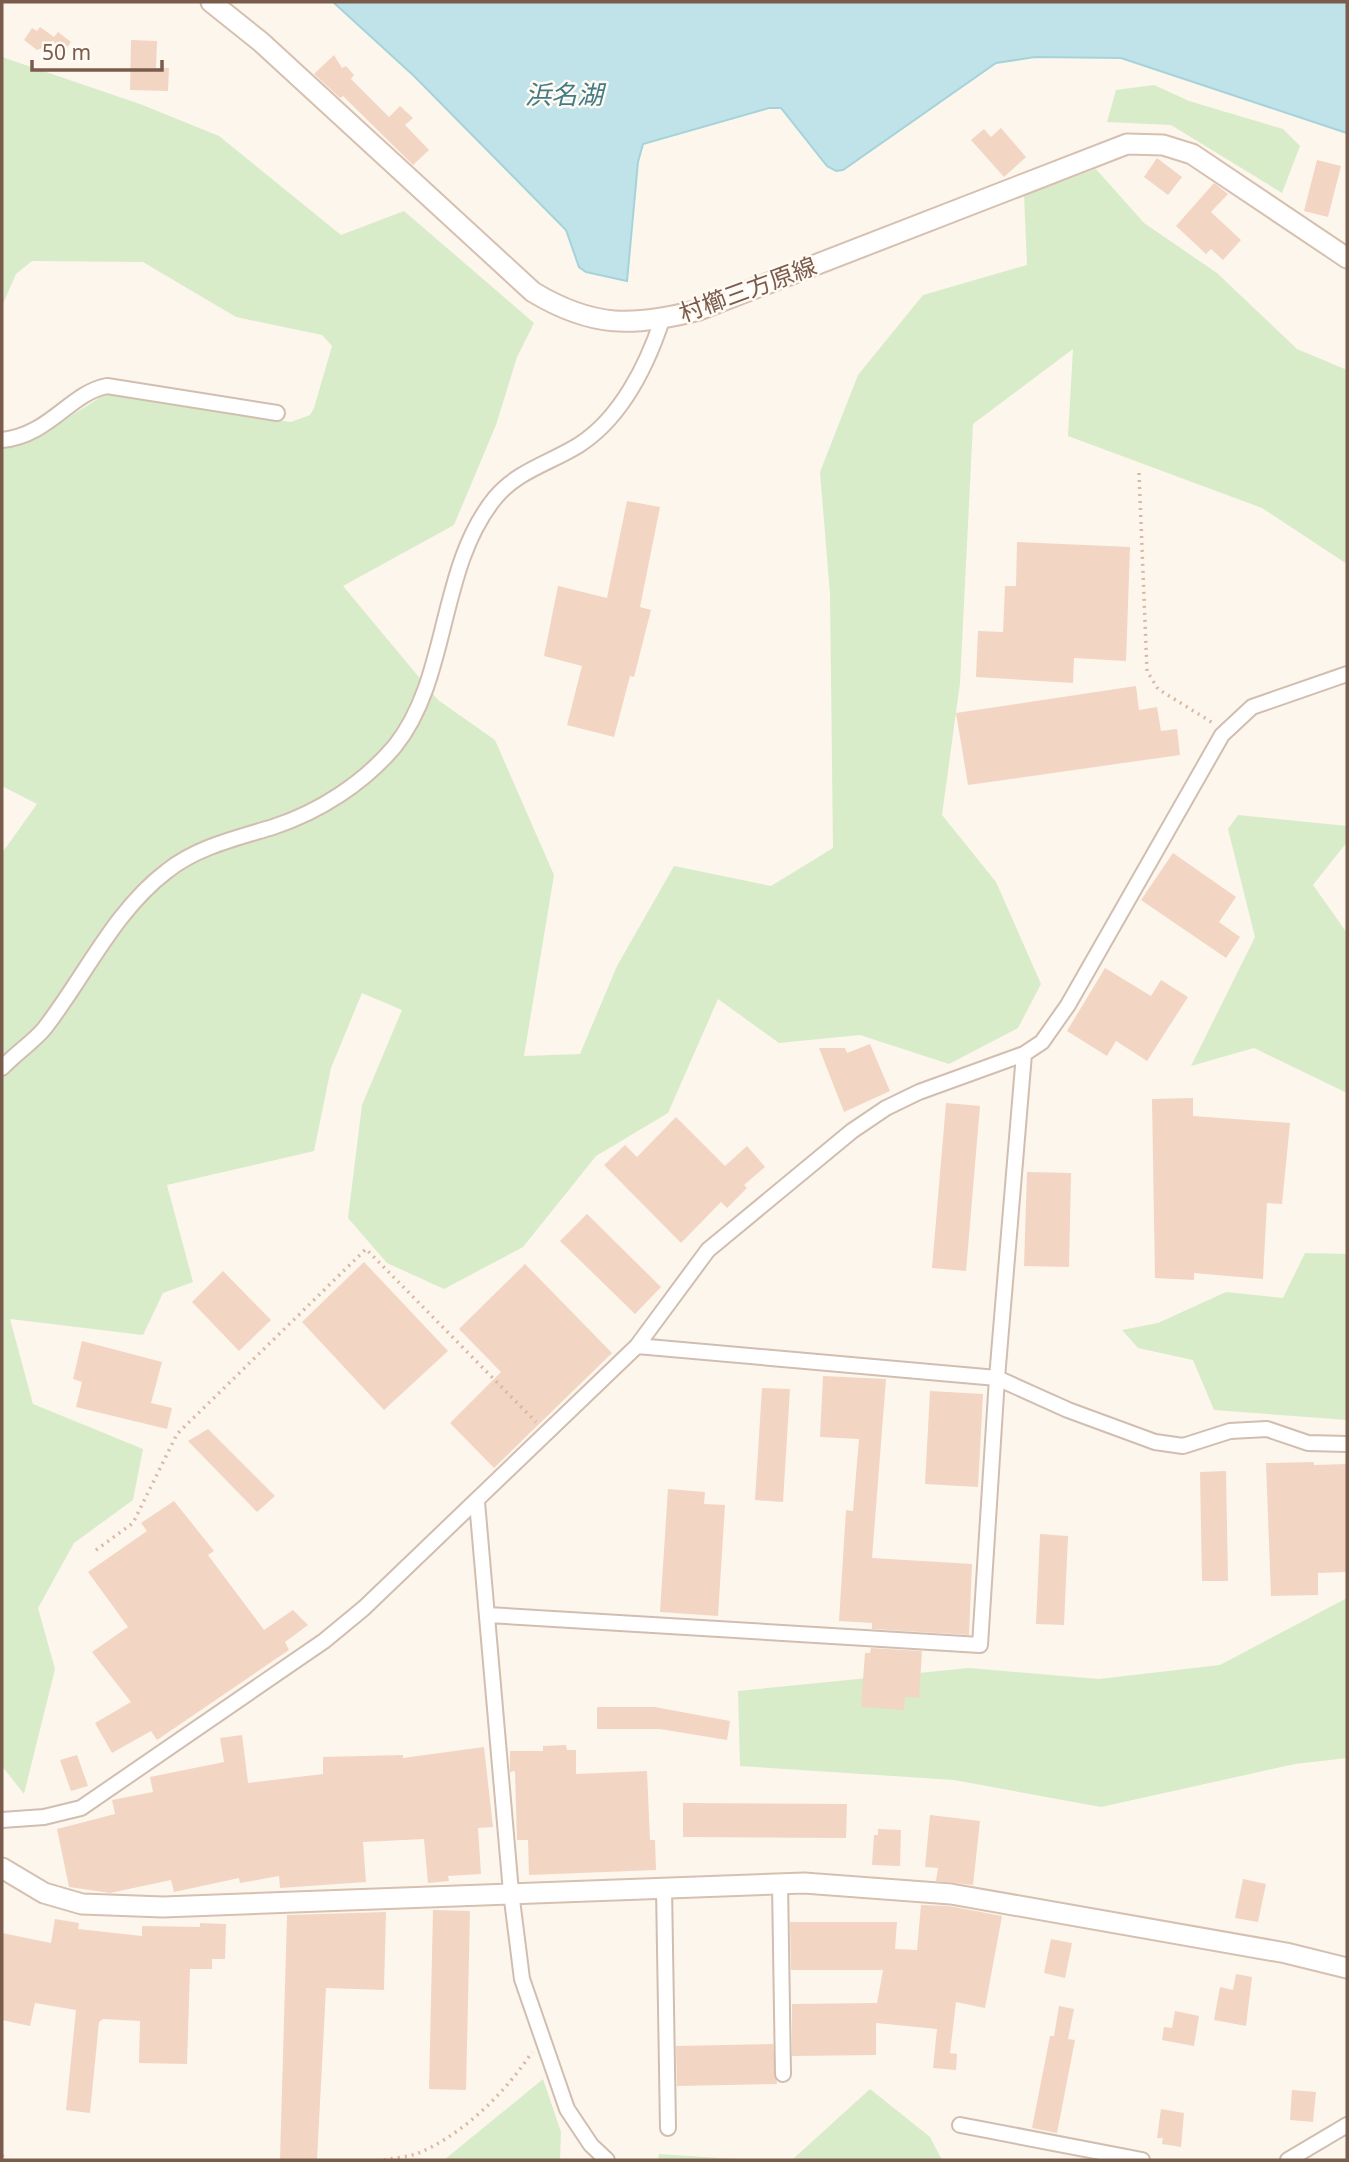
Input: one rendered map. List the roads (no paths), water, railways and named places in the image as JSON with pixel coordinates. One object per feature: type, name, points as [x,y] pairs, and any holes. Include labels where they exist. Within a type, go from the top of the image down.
[{"type":"street","name":"村櫛三方原線","points":[[211,2],[261,42],[533,292],[585,318],[613,323],[662,320],[699,310],[1127,144],[1163,145],[1192,154],[1347,258]]},
{"type":"street","points":[[2,1068],[43,1030],[132,905],[167,870],[204,850],[298,818],[349,787],[386,756],[407,729],[418,708],[456,578],[483,516],[511,481],[579,444],[602,425],[644,368],[662,320]]},
{"type":"street","points":[[2,440],[30,434],[93,391],[107,386],[277,413]]},
{"type":"street","points":[[2,1820],[44,1816],[81,1808],[324,1641],[364,1608],[477,1502],[637,1346],[708,1250],[852,1131],[886,1108],[919,1092],[1024,1054],[1042,1042],[1068,1005],[1227,731],[1252,707],[1347,674]]},
{"type":"street","points":[[488,1615],[980,1644],[997,1378],[1024,1054]]},
{"type":"street","points":[[637,1346],[997,1378],[1068,1410],[1156,1442],[1183,1446],[1230,1431],[1267,1429],[1308,1443],[1347,1444]]},
{"type":"street","points":[[477,1502],[511,1892],[522,1979],[567,2109],[591,2145],[607,2160]]},
{"type":"street","points":[[2,1868],[44,1893],[82,1903],[163,1907],[780,1883],[951,1895],[1286,1953],[1347,1968]]},
{"type":"street","points":[[780,1883],[783,2074]]},
{"type":"street","points":[[664,1888],[668,2128]]},
{"type":"street","points":[[960,2125],[1142,2160]]},
{"type":"street","points":[[1288,2160],[1347,2125]]},
{"type":"water","name":"浜名湖","points":[[333,2],[1347,2],[1347,133],[1121,58],[1035,57],[996,63],[843,170],[836,171],[827,166],[781,108],[769,108],[643,144],[638,162],[627,281],[586,272],[579,267],[566,230],[414,76]]}]
